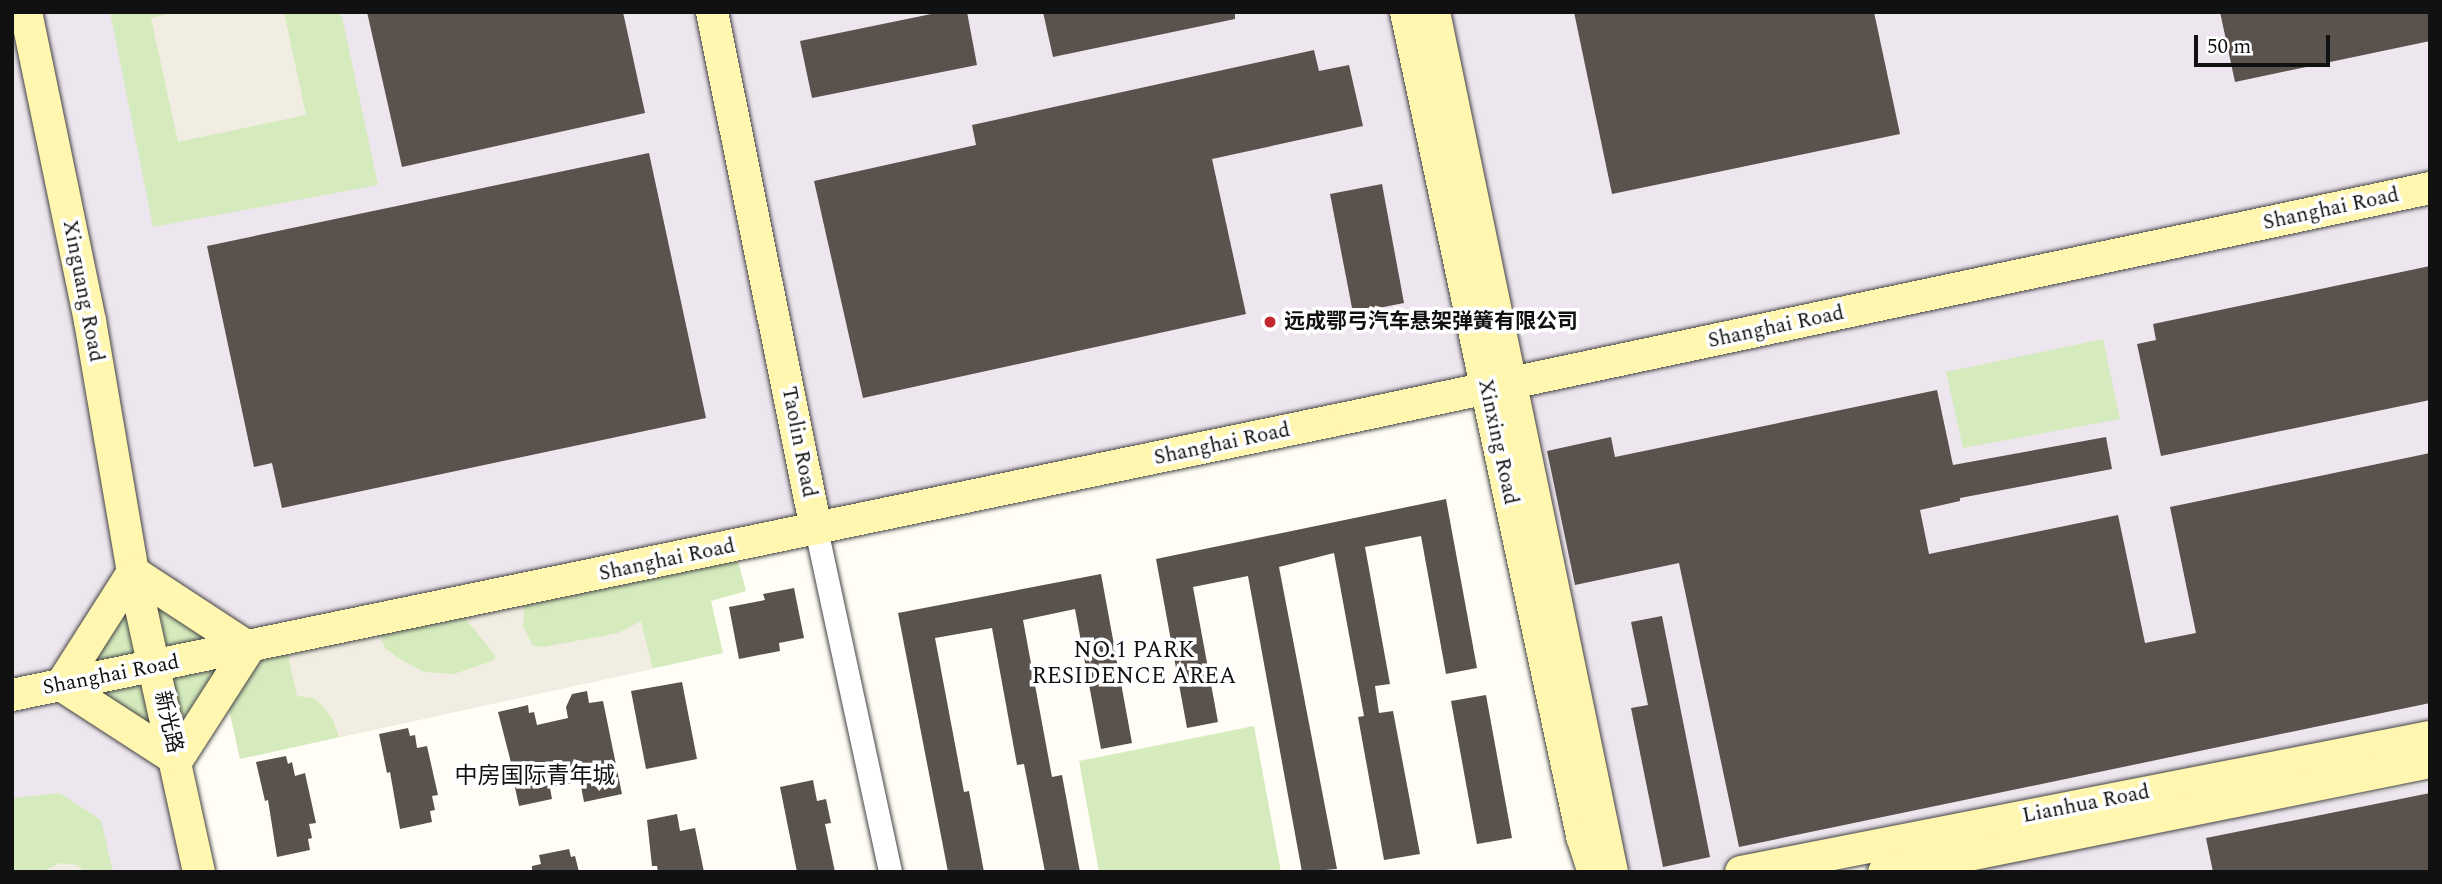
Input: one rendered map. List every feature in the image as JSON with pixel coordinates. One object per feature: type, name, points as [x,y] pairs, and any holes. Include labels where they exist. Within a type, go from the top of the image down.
[{"type":"street","name":"Xinguang Road","points":[[26,12],[90,321],[133,572]]},
{"type":"street","name":"Taolin Road","points":[[712,12],[816,529],[890,872]]},
{"type":"street","name":"Xinxing Road","points":[[1406,12],[1499,386],[1612,872]]},
{"type":"street","name":"Xinxing Road","points":[[1434,12],[1499,386],[1582,836],[1594,872]]},
{"type":"street","name":"Shanghai Road","points":[[12,695],[249,648],[1499,386],[2430,188]]},
{"type":"street","points":[[133,572],[249,648],[177,760],[61,685],[133,572]]},
{"type":"street","name":"新光路","points":[[133,572],[177,760],[199,872]]},
{"type":"street","name":"Lianhua Road","points":[[1741,872],[2430,737]]},
{"type":"street","name":"Lianhua Road","points":[[1884,872],[2430,762]]},
{"type":"shaded area","points":[[12,12],[1407,12],[1486,389],[249,648],[177,760],[199,872],[12,872]]},
{"type":"shaded area","points":[[177,12],[284,12],[306,115],[178,142],[151,18]]},
{"type":"shaded area","points":[[1434,12],[2430,12],[2430,737],[1741,872],[1618,872]]},
{"type":"shaded area","points":[[526,590],[523,626],[533,646],[544,647],[618,633],[641,621],[653,669],[339,737],[333,720],[324,707],[313,698],[297,696],[285,640],[375,622],[385,648],[398,658],[424,672],[454,674],[489,662],[495,659],[495,655],[454,605]]},
{"type":"shaded area","points":[[2430,783],[2430,872],[1925,872]]},
{"type":"shaded area","points":[[60,863],[77,865],[85,872],[42,872]]},
{"type":"green space","points":[[110,12],[341,12],[378,185],[153,227]]},
{"type":"green space","points":[[2103,339],[2120,419],[1963,448],[1946,372]]},
{"type":"green space","points":[[734,546],[746,591],[711,601],[723,653],[240,759],[224,688],[177,760],[61,685],[133,572],[249,648]]},
{"type":"green space","points":[[1254,726],[1281,872],[1099,872],[1079,761]]},
{"type":"green space","points":[[60,793],[101,820],[113,872],[12,872],[12,798]]},
{"type":"building","points":[[367,12],[623,12],[645,113],[402,167]]},
{"type":"building","points":[[941,12],[967,12],[977,65],[812,98],[800,41]]},
{"type":"building","points":[[1043,12],[1235,12],[1235,19],[1053,57]]},
{"type":"building","points":[[1574,12],[1874,12],[1900,134],[1612,194]]},
{"type":"building","points":[[2220,12],[2430,12],[2430,41],[2235,82]]},
{"type":"building","points":[[1314,50],[1319,71],[1349,65],[1363,126],[1212,159],[1246,314],[863,398],[814,181],[976,145],[972,125]]},
{"type":"building","points":[[649,153],[706,418],[282,508],[272,463],[254,467],[207,246]]},
{"type":"building","points":[[1382,184],[1404,303],[1353,313],[1330,194]]},
{"type":"building","points":[[2430,266],[2430,400],[2161,456],[2137,344],[2156,340],[2153,324]]},
{"type":"building","points":[[1937,390],[1953,465],[2106,437],[2112,469],[1960,498],[1960,501],[1920,510],[1929,554],[2118,515],[2145,643],[2196,633],[2170,507],[2430,453],[2430,703],[1739,847],[1679,563],[1575,585],[1547,451],[1611,437],[1615,457]]},
{"type":"building","points":[[1446,499],[1477,668],[1446,674],[1421,536],[1365,547],[1390,684],[1375,686],[1379,713],[1393,711],[1420,854],[1384,860],[1358,717],[1364,716],[1334,553],[1279,567],[1337,869],[1302,872],[1248,576],[1193,587],[1218,722],[1187,728],[1156,559]]},
{"type":"building","points":[[1101,574],[1132,743],[1101,749],[1075,609],[1023,620],[1052,777],[1062,775],[1080,872],[1045,872],[1024,764],[1017,765],[992,628],[935,638],[964,792],[969,791],[984,872],[948,872],[898,613]]},
{"type":"building","points":[[794,588],[804,638],[779,643],[780,651],[739,659],[729,607],[765,600],[763,594]]},
{"type":"building","points":[[1662,616],[1710,857],[1663,867],[1631,708],[1648,705],[1631,622]]},
{"type":"building","points":[[682,682],[697,759],[646,769],[631,691]]},
{"type":"building","points":[[587,691],[589,703],[603,701],[622,794],[584,802],[580,781],[550,788],[552,799],[519,806],[514,783],[516,782],[498,712],[528,705],[529,713],[534,712],[537,725],[568,718],[566,707],[572,694]]},
{"type":"building","points":[[1486,695],[1512,838],[1477,844],[1451,701]]},
{"type":"building","points":[[408,728],[410,736],[415,735],[417,748],[427,746],[438,795],[432,796],[435,810],[430,811],[432,822],[400,829],[390,772],[387,773],[379,734]]},
{"type":"building","points":[[286,756],[288,764],[292,762],[295,776],[305,773],[316,823],[309,824],[312,838],[308,839],[310,850],[277,857],[268,800],[265,801],[256,762]]},
{"type":"building","points":[[813,780],[817,801],[826,799],[831,823],[825,824],[835,872],[797,872],[780,787]]},
{"type":"building","points":[[2430,793],[2430,872],[2213,872],[2206,838]]},
{"type":"building","points":[[677,814],[680,831],[695,828],[704,872],[658,872],[657,866],[652,866],[647,820]]},
{"type":"building","points":[[569,849],[571,857],[575,856],[579,872],[532,872],[532,866],[541,864],[539,855]]},
{"type":"place","name":"远成鄂弓汽车悬架弹簧有限公司","points":[[1270,322]]},
{"type":"district","name":"NO.1 PARK RESIDENCE AREA","points":[[1134,664]]},
{"type":"district","name":"中房国际青年城","points":[[535,777]]}]
